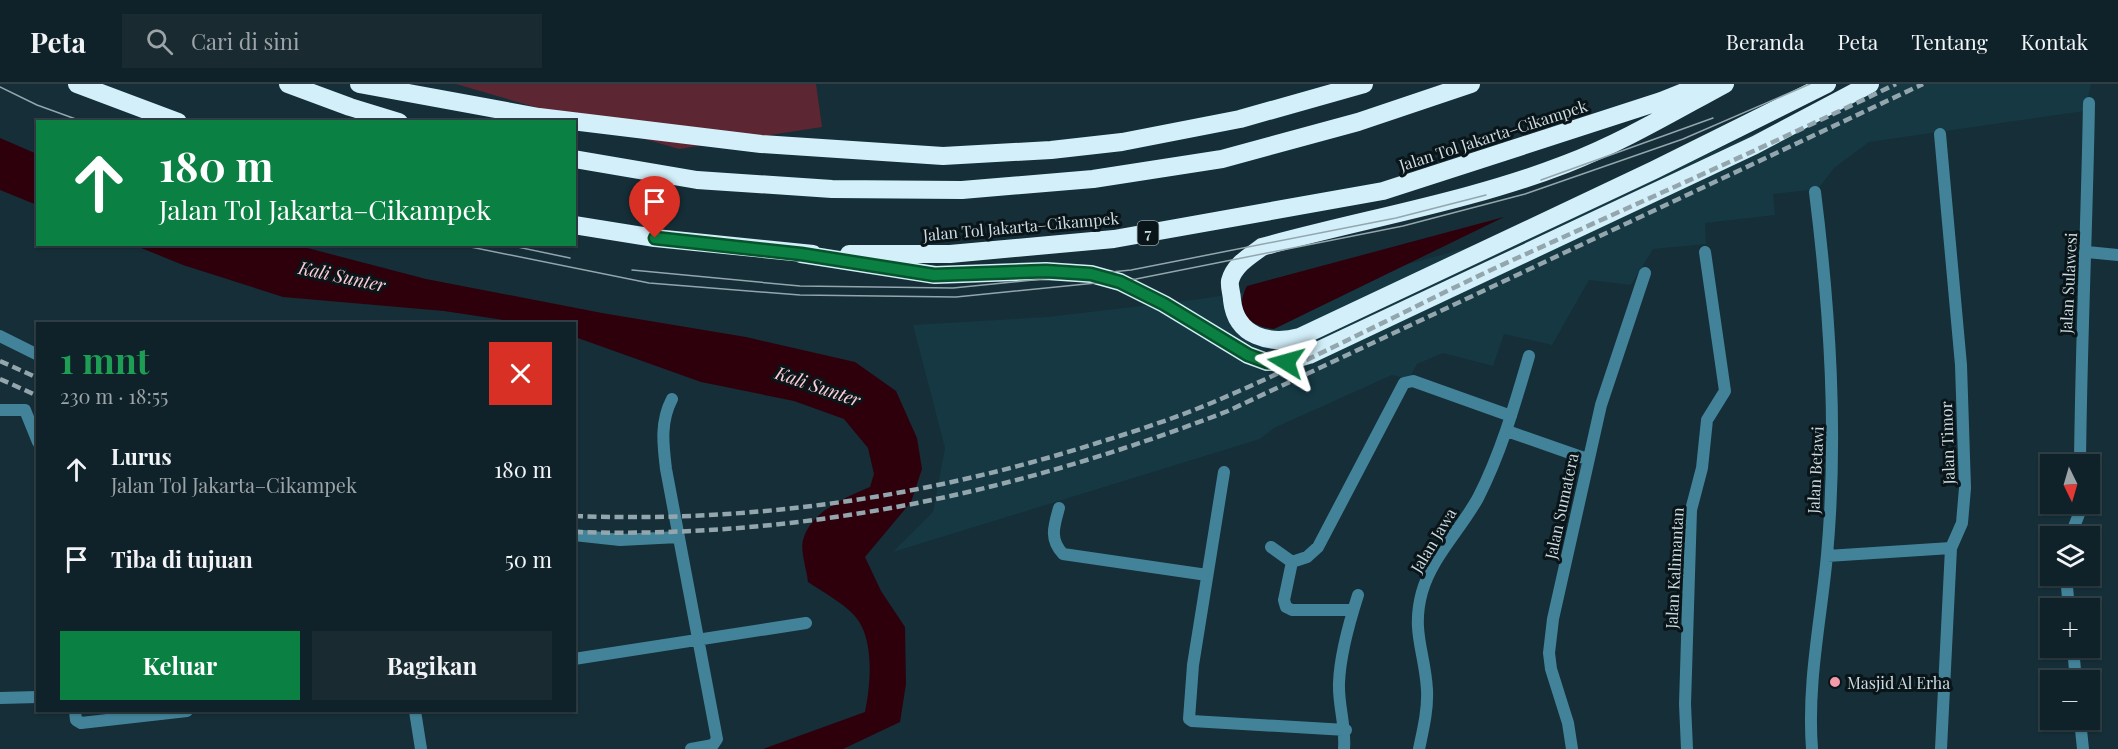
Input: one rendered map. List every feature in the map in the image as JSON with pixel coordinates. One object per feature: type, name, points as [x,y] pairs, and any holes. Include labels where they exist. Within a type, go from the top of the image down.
[{"type":"highway","points":[[77,84],[173,120]]},
{"type":"highway","points":[[288,84],[392,120]]},
{"type":"highway","points":[[359,84],[565,120]]},
{"type":"highway","points":[[576,121],[762,144],[943,156],[1051,150],[1122,142],[1240,119],[1364,84]]},
{"type":"highway","points":[[576,159],[697,180],[832,189],[962,190],[1093,179],[1222,159],[1358,122],[1471,84]]},
{"type":"highway","name":"Jalan Tol Jakarta–Cikampek","points":[[576,225],[655,238],[801,254],[950,254],[1114,239],[1371,193],[1661,101],[1704,84]]},
{"type":"highway","points":[[1725,84],[1616,142],[1526,178],[1262,247],[1242,261],[1230,281],[1233,306],[1243,326],[1260,338],[1280,342],[1300,337],[1654,170],[1827,84]]},
{"type":"highway","points":[[801,254],[934,275],[1046,271],[1091,274],[1120,282],[1164,304],[1248,355],[1267,362],[1286,362],[1309,355],[1652,194],[1870,84]]},
{"type":"street","name":"Jalan Sulawesi","points":[[2080,454],[2081,347],[2087,252],[2089,103]]},
{"type":"street","name":"Jalan Timor","points":[[1940,134],[1961,365],[1965,488],[1962,523],[1951,548],[1941,749]]},
{"type":"street","name":"Jalan Betawi","points":[[1812,749],[1810,722],[1815,638],[1827,556],[1834,429],[1815,192]]},
{"type":"street","name":"Jalan Kalimantan","points":[[1687,749],[1685,704],[1691,510],[1702,468],[1707,420],[1725,391],[1705,252]]},
{"type":"street","points":[[2087,252],[2118,255]]},
{"type":"street","name":"Jalan Sumatera","points":[[1572,749],[1568,723],[1551,669],[1549,653],[1553,619],[1587,459],[1615,359],[1645,273]]},
{"type":"street","points":[[0,336],[36,354]]},
{"type":"street","name":"Jalan Jawa","points":[[1419,749],[1427,699],[1416,622],[1423,590],[1442,552],[1478,498],[1507,431],[1529,356]]},
{"type":"street","points":[[1292,562],[1307,557],[1318,547],[1404,383],[1413,381],[1511,417]]},
{"type":"street","points":[[672,399],[664,414],[662,436],[697,639],[717,739],[713,745],[691,749]]},
{"type":"street","points":[[0,410],[26,410],[36,437]]},
{"type":"street","points":[[1507,431],[1587,459]]},
{"type":"street","points":[[1224,472],[1193,665],[1191,721],[1346,730]]},
{"type":"street","points":[[1059,508],[1052,536],[1056,546],[1064,554],[1207,574]]},
{"type":"street","points":[[576,535],[620,540],[679,537]]},
{"type":"street","points":[[1271,547],[1292,562]]},
{"type":"street","points":[[1827,556],[1951,548]]},
{"type":"street","points":[[1292,562],[1284,600],[1287,607],[1292,610],[1353,610]]},
{"type":"street","points":[[1344,749],[1346,730],[1339,685],[1358,595]]},
{"type":"street","points":[[576,659],[806,623]]},
{"type":"street","points":[[0,699],[36,698]]},
{"type":"street","points":[[75,712],[76,720],[81,723],[178,712]]},
{"type":"street","points":[[415,712],[421,749]]},
{"type":"street","points":[[2081,730],[2083,749]]},
{"type":"shaded area","points":[[456,84],[816,84],[822,127],[679,149]]},
{"type":"shaded area","points":[[1854,84],[2091,84],[2085,111],[1869,142],[1834,168],[1818,189],[1773,194],[1775,215],[1705,223],[1706,244],[1653,249],[1631,285],[1589,280],[1552,345],[1504,334],[1493,366],[1443,353],[1417,364],[1409,379],[1392,375],[1274,428],[1260,439],[893,552],[933,512],[945,448],[913,325],[1047,317],[1193,300],[1376,273],[1542,227],[1800,113]]},
{"type":"water","points":[[0,138],[36,154],[36,205],[0,190]]},
{"type":"water","points":[[1504,217],[1274,329],[1265,328],[1251,321],[1243,310],[1243,295],[1247,286]]},
{"type":"water","name":"Kali Sunter","points":[[136,246],[300,246],[426,279],[602,313],[746,337],[855,362],[896,391],[917,438],[922,469],[911,502],[865,557],[881,591],[905,627],[906,684],[900,722],[843,749],[763,749],[865,712],[870,660],[865,635],[853,614],[808,582],[802,550],[807,530],[821,513],[870,487],[874,474],[868,448],[844,419],[794,401],[701,382],[576,337],[576,322],[516,322],[444,311],[283,297],[183,265]]},
{"type":"tram line","points":[[466,246],[649,283],[800,295],[956,297],[1136,279],[1403,226],[1525,194],[1683,139],[1810,84]]},
{"type":"tram line","points":[[0,87],[37,105],[78,120]]},
{"type":"tram line","points":[[1541,180],[1713,118]]},
{"type":"tram line","points":[[632,270],[800,286],[953,288],[1131,270],[1396,218],[1486,195]]},
{"type":"tram line","points":[[513,246],[570,258]]},
{"type":"railway","points":[[576,516],[707,515],[839,502],[904,492],[969,478],[1033,462],[1129,433],[1192,411],[1257,383],[1491,270],[1896,84]]},
{"type":"railway","points":[[576,532],[659,532],[743,528],[907,505],[988,487],[1148,440],[1228,411],[1923,84]]},
{"type":"railway","points":[[0,361],[36,377]]},
{"type":"railway","points":[[0,379],[36,395]]},
{"type":"place","name":"Masjid Al Erha","points":[[1835,682]]},
{"type":"route","points":[[655,238],[801,254],[934,275],[1046,271],[1091,274],[1120,282],[1164,304],[1248,355],[1267,362],[1286,362]]}]
